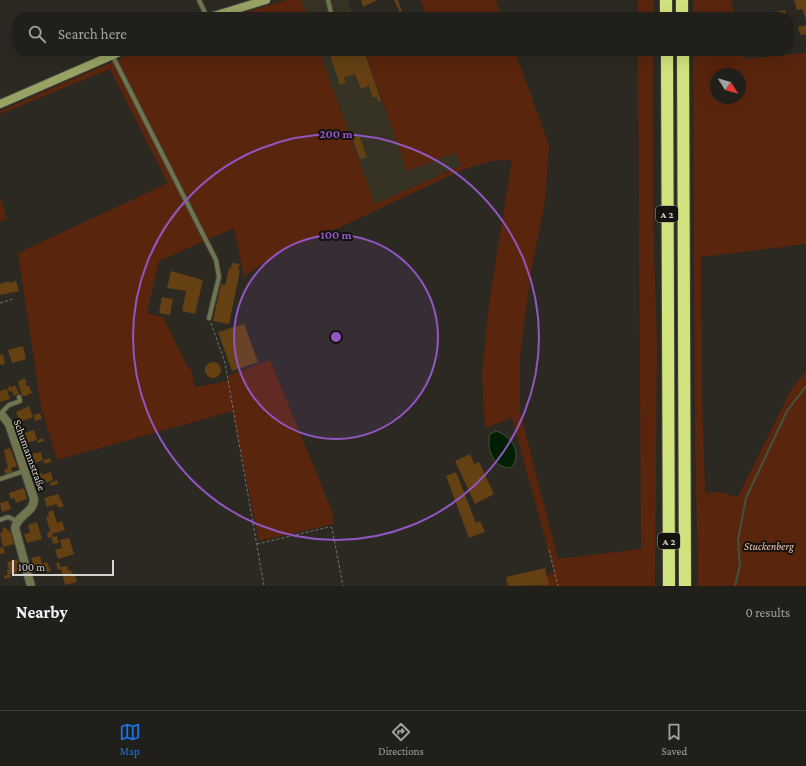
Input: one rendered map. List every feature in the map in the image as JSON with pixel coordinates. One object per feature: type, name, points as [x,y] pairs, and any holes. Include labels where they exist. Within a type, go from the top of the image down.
[{"type":"highway","points":[[666,0],[666,12]]},
{"type":"highway","points":[[682,0],[682,12]]},
{"type":"highway","name":"A 2","points":[[667,56],[670,586]]},
{"type":"highway","name":"A 2","points":[[683,56],[685,586]]},
{"type":"main road","points":[[226,12],[266,0]]},
{"type":"main road","points":[[0,104],[110,56]]},
{"type":"street","name":"Schumannstraße","points":[[1,414],[10,424],[34,499],[34,504],[30,510],[17,521]]},
{"type":"street","points":[[17,521],[15,528],[32,586]]},
{"type":"lane","points":[[199,0],[205,12]]},
{"type":"lane","points":[[328,0],[331,12]]},
{"type":"lane","points":[[113,56],[216,260],[219,277],[209,318]]},
{"type":"lane","points":[[1,414],[9,405],[20,401],[19,396]]},
{"type":"lane","points":[[0,479],[25,470]]},
{"type":"lane","points":[[0,520],[8,517],[17,521]]},
{"type":"path","points":[[0,303],[13,299]]},
{"type":"path","points":[[209,318],[225,363],[264,586]]},
{"type":"path","points":[[256,544],[329,527],[332,528],[344,586]]},
{"type":"path","points":[[549,550],[558,586]]},
{"type":"shaded area","points":[[301,0],[348,0],[352,12],[305,12]]},
{"type":"shaded area","points":[[321,56],[367,56],[407,171],[455,152],[462,165],[374,204]]},
{"type":"shaded area","points":[[496,431],[507,437],[514,446],[516,457],[511,468],[500,465],[492,457],[489,440],[490,434]]},
{"type":"green space","points":[[287,0],[301,0],[305,12],[247,12]]},
{"type":"green space","points":[[420,0],[496,0],[500,12],[426,12]]},
{"type":"green space","points":[[638,0],[654,0],[654,12],[638,12]]},
{"type":"green space","points":[[693,0],[731,0],[734,12],[693,12]]},
{"type":"green space","name":"Stuckenberg","points":[[806,53],[806,244],[701,257],[702,390],[705,493],[720,492],[738,497],[792,388],[806,371],[806,586],[698,586],[695,430],[693,56],[745,56],[746,59],[794,56],[794,54]]},
{"type":"green space","points":[[126,56],[321,56],[375,204],[462,165],[455,153],[407,171],[367,56],[517,56],[549,145],[545,201],[531,272],[520,357],[520,412],[558,559],[641,549],[638,56],[653,56],[653,214],[657,342],[655,586],[541,586],[541,581],[554,571],[512,418],[485,428],[482,373],[489,303],[512,160],[492,161],[464,169],[332,231],[280,251],[244,277],[234,228],[159,261],[147,313],[163,317],[188,368],[191,369],[195,387],[228,381],[228,376],[270,360],[332,511],[334,524],[259,541],[233,411],[57,460],[41,407],[18,253],[168,183],[110,69],[0,114],[0,111]]},
{"type":"green space","points":[[0,197],[7,219],[0,222]]},
{"type":"building","points":[[361,0],[377,0],[363,7]]},
{"type":"building","points":[[394,0],[398,0],[402,12],[400,12]]},
{"type":"building","points":[[794,0],[806,0],[806,19],[802,9],[797,10]]},
{"type":"building","points":[[806,25],[806,34],[800,35],[798,27]]},
{"type":"building","points":[[330,56],[366,56],[381,101],[378,102],[377,97],[373,98],[369,86],[361,89],[355,74],[344,77],[346,83],[340,85]]},
{"type":"building","points":[[359,135],[367,157],[360,159],[352,138]]},
{"type":"building","points":[[232,263],[240,264],[238,270],[240,271],[229,324],[213,321],[221,284],[225,285],[229,268],[231,269]]},
{"type":"building","points":[[171,271],[203,280],[195,314],[182,311],[186,291],[167,288]]},
{"type":"building","points":[[9,281],[9,283],[16,281],[19,291],[0,295],[0,284]]},
{"type":"building","points":[[162,297],[173,299],[170,315],[159,313]]},
{"type":"building","points":[[244,324],[258,362],[232,371],[218,332]]},
{"type":"building","points":[[23,346],[26,359],[12,363],[8,350]]},
{"type":"building","points":[[3,354],[5,364],[0,365],[0,355]]},
{"type":"building","points":[[210,362],[216,362],[221,367],[219,376],[216,378],[210,378],[205,373],[205,367]]},
{"type":"building","points":[[24,378],[27,382],[25,384],[29,386],[32,393],[22,396],[18,382]]},
{"type":"building","points":[[15,385],[19,393],[14,396],[12,391],[9,392],[8,387],[11,386],[11,388]]},
{"type":"building","points":[[7,389],[10,399],[0,402],[0,391]]},
{"type":"building","points":[[29,406],[33,417],[20,422],[16,412]]},
{"type":"building","points":[[40,413],[42,419],[35,421],[34,415]]},
{"type":"building","points":[[34,430],[37,440],[26,443],[24,433]]},
{"type":"building","points":[[43,438],[44,441],[38,443],[37,440]]},
{"type":"building","points":[[10,448],[17,466],[11,468],[13,473],[6,475],[4,470],[8,468],[4,450]]},
{"type":"building","points":[[41,452],[43,460],[33,464],[30,454]]},
{"type":"building","points":[[470,454],[474,464],[479,462],[494,494],[475,504],[455,461]]},
{"type":"building","points":[[50,458],[51,462],[45,464],[43,460]]},
{"type":"building","points":[[51,472],[53,480],[40,485],[37,474],[41,473],[42,475]]},
{"type":"building","points":[[456,472],[476,523],[480,521],[485,532],[469,538],[446,476]]},
{"type":"building","points":[[57,480],[58,484],[51,486],[50,483]]},
{"type":"building","points":[[24,488],[27,499],[16,503],[14,498],[11,499],[9,493]]},
{"type":"building","points":[[58,494],[64,506],[58,508],[57,504],[47,507],[44,498]]},
{"type":"building","points":[[8,501],[11,509],[2,512],[0,503]]},
{"type":"building","points":[[53,510],[57,523],[62,521],[65,530],[52,534],[52,537],[57,536],[59,543],[53,544],[51,537],[48,538],[47,533],[50,531],[46,517],[49,516],[48,512]]},
{"type":"building","points":[[37,522],[42,539],[27,543],[24,534],[30,533],[28,525]]},
{"type":"building","points":[[5,527],[8,531],[10,530],[14,544],[3,547],[0,533],[3,532],[2,529]]},
{"type":"building","points":[[69,538],[74,554],[58,559],[55,550],[62,548],[60,540]]},
{"type":"building","points":[[3,547],[5,553],[0,554],[0,548]]},
{"type":"building","points":[[40,556],[42,564],[47,562],[51,571],[45,572],[44,568],[35,571],[31,558]]},
{"type":"building","points":[[17,559],[21,572],[10,574],[11,577],[5,579],[4,576],[8,575],[7,570],[9,570],[7,562]]},
{"type":"building","points":[[59,562],[60,567],[67,566],[68,571],[71,570],[72,574],[74,573],[77,582],[65,585],[61,569],[58,570],[56,563]]},
{"type":"building","points":[[545,568],[549,585],[508,586],[506,577]]},
{"type":"waterway","points":[[735,586],[740,565],[738,540],[746,498],[787,411],[806,386]]}]
